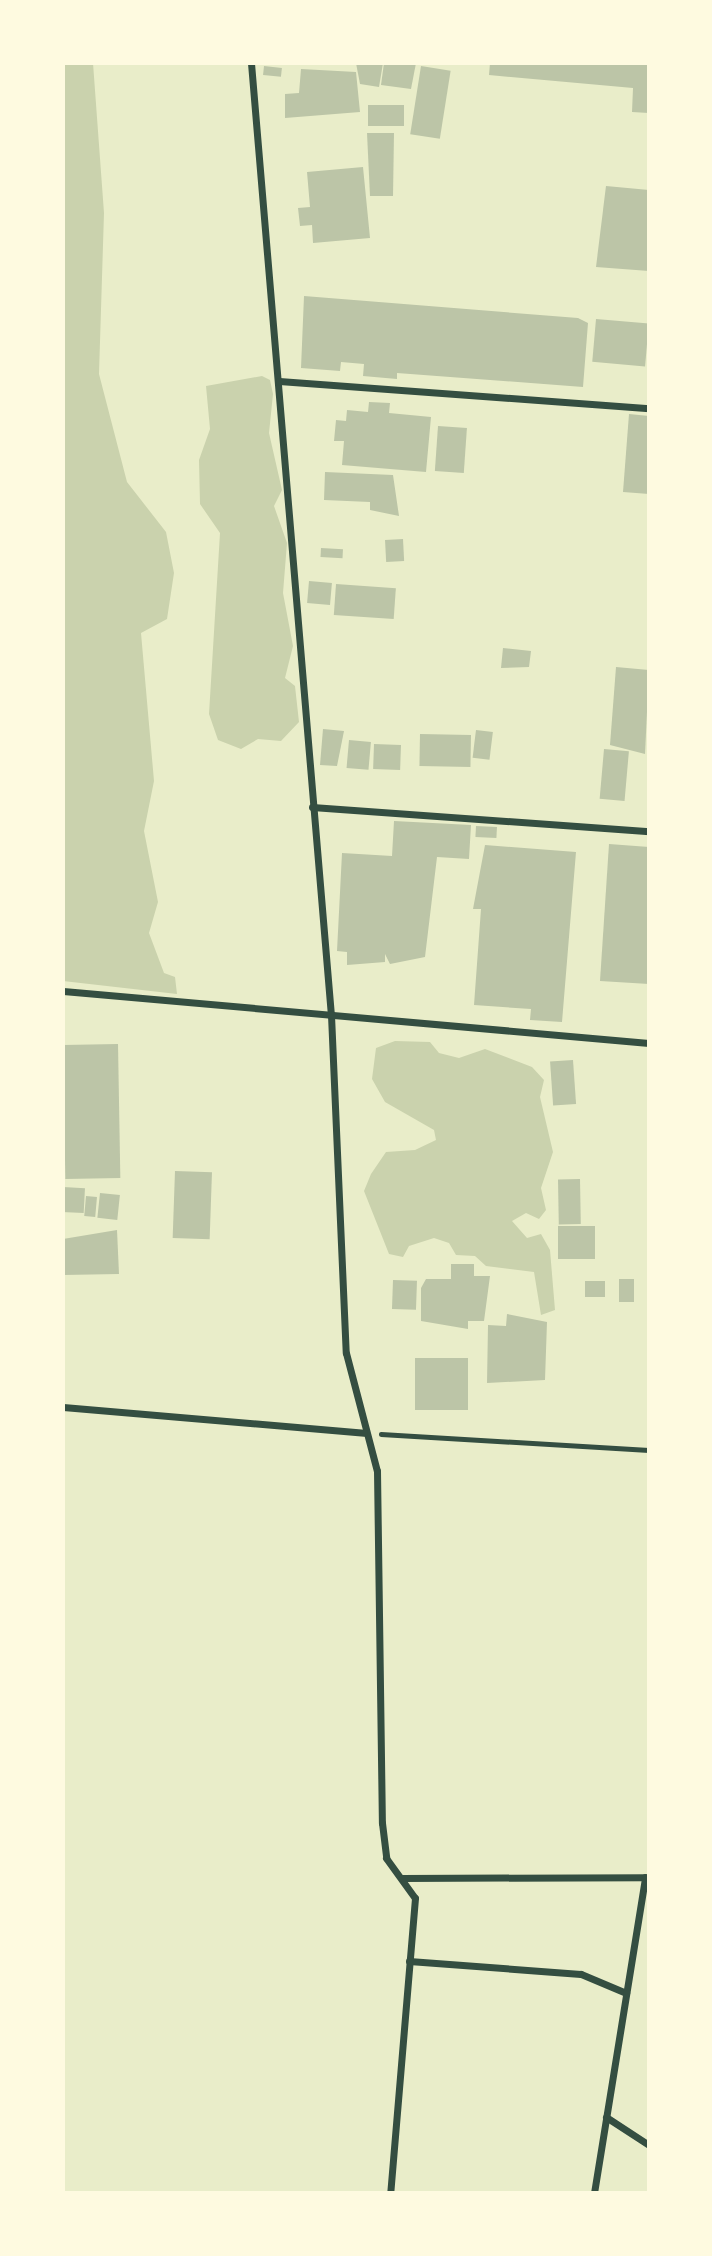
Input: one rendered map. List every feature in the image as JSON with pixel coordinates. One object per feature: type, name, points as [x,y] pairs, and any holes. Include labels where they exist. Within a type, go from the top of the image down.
[{"type":"street","points":[[251,63],[331,1015],[346,1353],[364,1433],[377,1471],[382,1823],[386,1858],[415,1899],[390,2193]]},
{"type":"street","points":[[279,381],[649,408]]},
{"type":"street","points":[[312,807],[649,831]]},
{"type":"street","points":[[63,991],[649,1043]]},
{"type":"street","points":[[63,1407],[364,1433]]},
{"type":"street","points":[[402,1878],[647,1877],[594,2193]]},
{"type":"street","points":[[409,1961],[581,1974],[626,1993]]},
{"type":"street","points":[[606,2117],[649,2145]]},
{"type":"path","points":[[364,1433],[649,1450]]},
{"type":"green space","points":[[63,63],[93,63],[104,213],[99,374],[127,482],[166,532],[174,573],[167,619],[141,633],[154,781],[144,831],[158,902],[149,933],[164,973],[175,977],[177,994],[63,981]]},
{"type":"green space","points":[[262,376],[270,380],[273,394],[269,433],[282,490],[274,506],[287,543],[283,593],[293,646],[285,678],[295,686],[299,722],[281,741],[258,739],[241,749],[218,740],[209,714],[220,533],[200,504],[199,460],[210,429],[206,386]]},
{"type":"green space","points":[[395,1041],[430,1042],[439,1053],[459,1058],[485,1049],[532,1067],[544,1080],[540,1097],[553,1152],[541,1188],[546,1210],[539,1219],[526,1213],[512,1221],[527,1238],[541,1234],[550,1250],[555,1310],[541,1315],[534,1272],[486,1266],[475,1256],[456,1255],[449,1243],[434,1238],[409,1246],[403,1257],[389,1254],[364,1191],[371,1174],[386,1152],[415,1150],[436,1140],[434,1130],[385,1102],[372,1079],[376,1048]]},
{"type":"building","points":[[356,63],[383,63],[379,87],[360,84]]},
{"type":"building","points":[[384,63],[416,63],[411,89],[381,85]]},
{"type":"building","points":[[490,63],[649,63],[649,113],[632,112],[633,88],[489,75]]},
{"type":"building","points":[[264,66],[282,68],[281,77],[263,75]]},
{"type":"building","points":[[421,66],[451,71],[440,139],[410,134]]},
{"type":"building","points":[[301,69],[356,72],[360,112],[285,118],[285,94],[299,93]]},
{"type":"building","points":[[368,105],[404,105],[404,126],[368,126]]},
{"type":"building","points":[[367,133],[394,133],[393,196],[370,196]]},
{"type":"building","points":[[363,167],[370,238],[313,243],[312,225],[300,226],[298,208],[310,207],[307,172]]},
{"type":"building","points":[[606,186],[649,190],[649,271],[596,267]]},
{"type":"building","points":[[304,296],[578,318],[588,323],[583,387],[397,373],[397,379],[363,376],[364,364],[341,362],[340,371],[301,368]]},
{"type":"building","points":[[596,319],[649,324],[645,366],[592,362]]},
{"type":"building","points":[[369,402],[390,403],[389,413],[431,417],[426,472],[342,465],[344,441],[334,441],[336,420],[346,421],[347,410],[368,412]]},
{"type":"building","points":[[629,414],[649,416],[649,494],[623,492]]},
{"type":"building","points":[[438,426],[467,428],[464,473],[435,471]]},
{"type":"building","points":[[325,472],[393,475],[399,516],[370,510],[370,502],[324,500]]},
{"type":"building","points":[[403,539],[404,561],[386,562],[385,540]]},
{"type":"building","points":[[321,548],[343,549],[342,558],[321,557]]},
{"type":"building","points":[[309,581],[332,583],[330,605],[307,603]]},
{"type":"building","points":[[336,584],[396,588],[394,619],[334,615]]},
{"type":"building","points":[[503,648],[531,651],[529,667],[501,668]]},
{"type":"building","points":[[616,667],[649,670],[645,754],[610,745]]},
{"type":"building","points":[[323,729],[344,731],[337,766],[320,765]]},
{"type":"building","points":[[476,730],[493,732],[489,760],[473,758]]},
{"type":"building","points":[[420,734],[471,735],[470,767],[419,766]]},
{"type":"building","points":[[349,740],[371,742],[368,770],[347,768]]},
{"type":"building","points":[[374,744],[401,745],[400,770],[373,769]]},
{"type":"building","points":[[604,749],[629,751],[625,801],[600,799]]},
{"type":"building","points":[[394,821],[471,825],[469,859],[437,857],[425,957],[390,964],[385,954],[385,962],[347,965],[347,952],[337,951],[342,853],[392,856]]},
{"type":"building","points":[[476,826],[497,827],[496,838],[475,837]]},
{"type":"building","points":[[609,844],[649,847],[649,984],[600,981]]},
{"type":"building","points":[[485,845],[576,852],[562,1022],[530,1020],[531,1009],[474,1005],[481,909],[473,909]]},
{"type":"building","points":[[118,1044],[120,1178],[65,1179],[63,1045]]},
{"type":"building","points":[[573,1060],[576,1104],[553,1105],[550,1062]]},
{"type":"building","points":[[175,1171],[212,1172],[210,1239],[173,1238]]},
{"type":"building","points":[[558,1179],[580,1179],[581,1224],[559,1224]]},
{"type":"building","points":[[63,1187],[85,1188],[84,1213],[63,1212]]},
{"type":"building","points":[[100,1193],[120,1195],[117,1220],[97,1218]]},
{"type":"building","points":[[86,1196],[97,1197],[95,1217],[84,1216]]},
{"type":"building","points":[[558,1226],[595,1226],[595,1259],[558,1259]]},
{"type":"building","points":[[117,1230],[119,1274],[63,1275],[63,1239]]},
{"type":"building","points":[[451,1264],[474,1264],[474,1276],[490,1276],[484,1321],[468,1321],[468,1329],[421,1321],[421,1288],[426,1279],[451,1279]]},
{"type":"building","points":[[619,1279],[634,1279],[634,1302],[619,1302]]},
{"type":"building","points":[[393,1280],[417,1281],[416,1310],[392,1309]]},
{"type":"building","points":[[585,1281],[605,1281],[605,1297],[585,1297]]},
{"type":"building","points":[[507,1314],[547,1322],[545,1380],[487,1383],[488,1325],[506,1326]]},
{"type":"building","points":[[415,1358],[468,1358],[468,1410],[415,1410]]}]
